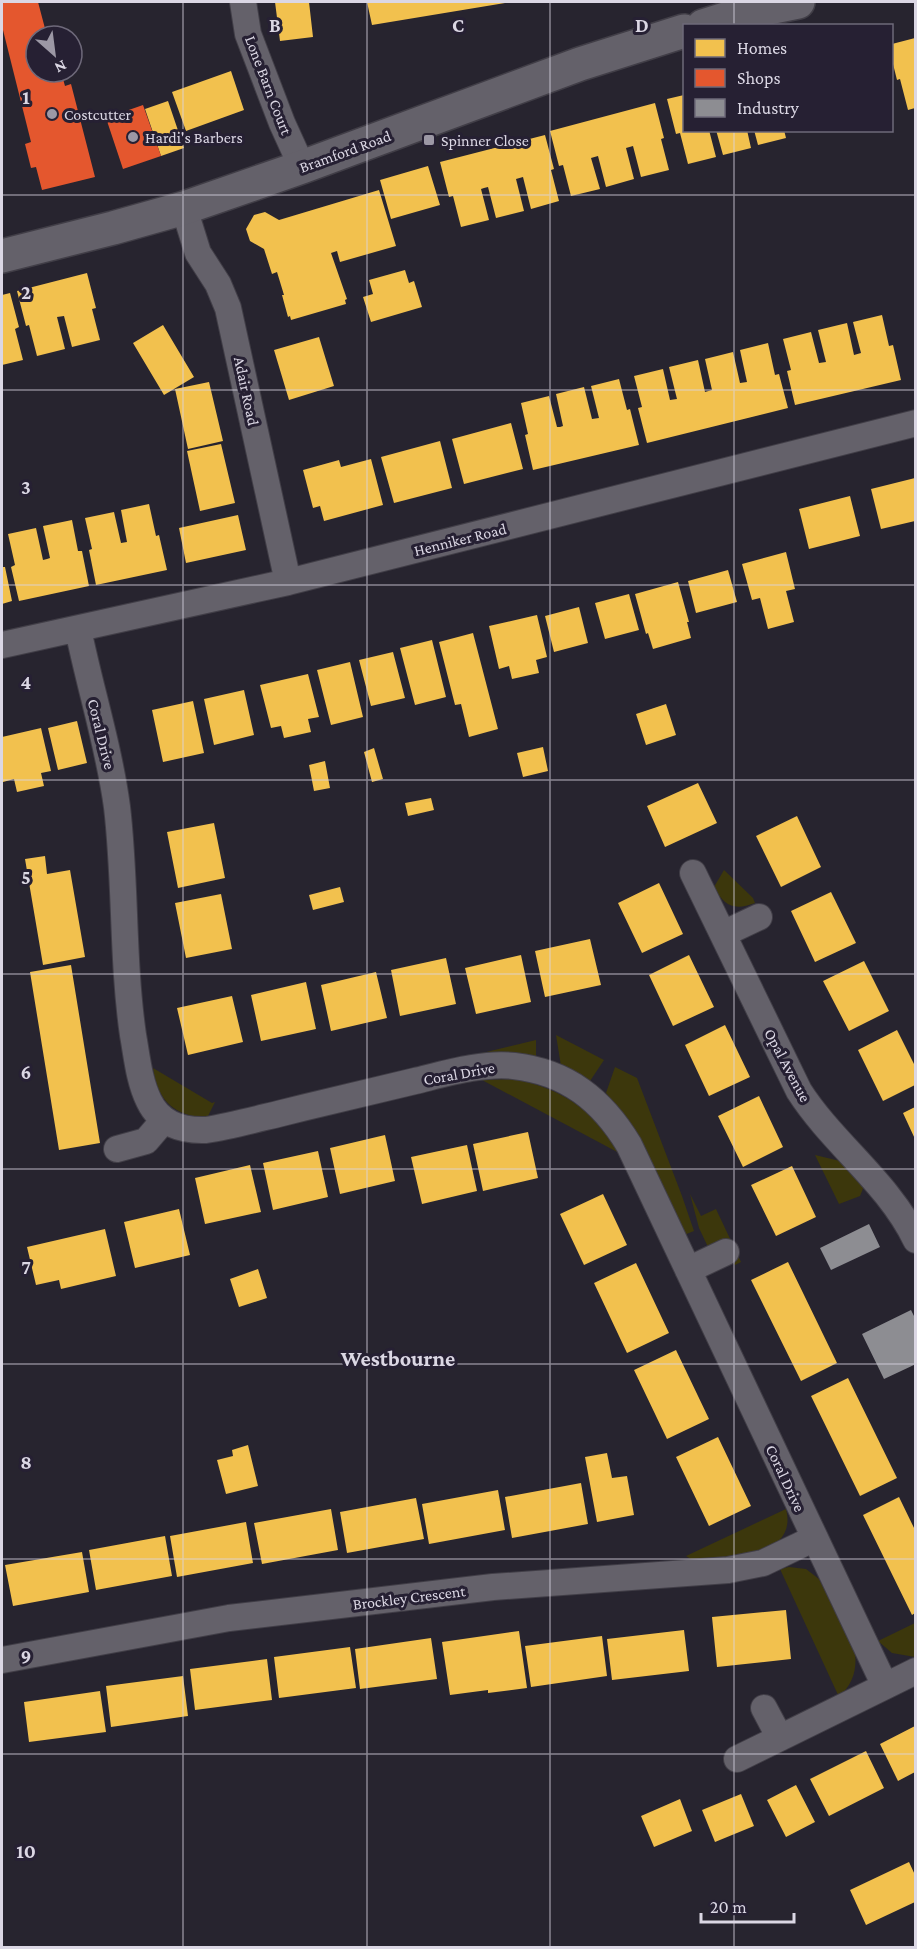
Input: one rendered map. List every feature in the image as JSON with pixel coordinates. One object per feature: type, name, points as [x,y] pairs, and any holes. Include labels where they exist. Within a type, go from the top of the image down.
[{"type":"main road","points":[[707,24],[742,7],[798,2]]},
{"type":"main road","name":"Bramford Road","points":[[2,256],[184,208],[539,79],[683,31]]},
{"type":"street","name":"Lone Barn Court","points":[[243,2],[249,34],[282,123],[302,167]]},
{"type":"street","name":"Adair Road","points":[[184,208],[198,253],[218,284],[228,308],[288,582]]},
{"type":"street","name":"Henniker Road","points":[[2,645],[288,582],[915,423]]},
{"type":"street","name":"Coral Drive","points":[[78,628],[112,776],[117,809],[128,982],[137,1060],[145,1093],[152,1108],[164,1120],[189,1130],[206,1130],[460,1071],[512,1065],[536,1069],[556,1076],[587,1094],[609,1116],[629,1145],[885,1686]]},
{"type":"street","name":"Opal Avenue","points":[[693,873],[799,1091],[816,1117],[898,1208],[915,1240]]},
{"type":"street","points":[[723,934],[759,917]]},
{"type":"street","points":[[117,1149],[146,1141],[164,1120]]},
{"type":"street","points":[[688,1270],[726,1252]]},
{"type":"street","name":"Brockley Crescent","points":[[2,1660],[229,1618],[493,1587],[728,1570],[762,1563],[815,1538]]},
{"type":"street","points":[[737,1759],[915,1671]]},
{"type":"street","points":[[764,1708],[780,1738]]},
{"type":"shaded area","points":[[724,870],[753,898],[755,903],[741,907],[730,905],[722,899],[714,887]]},
{"type":"shaded area","points":[[556,1035],[604,1060],[590,1081],[561,1066]]},
{"type":"shaded area","points":[[536,1040],[536,1058],[514,1053],[478,1054]]},
{"type":"shaded area","points":[[615,1067],[637,1078],[694,1231],[684,1235],[626,1118],[606,1093]]},
{"type":"shaded area","points":[[153,1068],[212,1103],[215,1102],[207,1118],[185,1114],[169,1104],[158,1089]]},
{"type":"shaded area","points":[[515,1079],[564,1096],[577,1104],[600,1125],[621,1154],[482,1080]]},
{"type":"shaded area","points":[[815,1155],[840,1161],[864,1186],[860,1196],[839,1204]]},
{"type":"shaded area","points":[[690,1194],[701,1216],[716,1209],[741,1262],[735,1265],[724,1242],[708,1247],[699,1228]]},
{"type":"shaded area","points":[[786,1509],[787,1525],[781,1538],[771,1547],[756,1553],[723,1559],[694,1561],[686,1556]]},
{"type":"shaded area","points":[[789,1567],[806,1569],[819,1579],[855,1652],[853,1676],[848,1687],[839,1697],[780,1569]]},
{"type":"shaded area","points":[[915,1623],[915,1657],[892,1653],[878,1641]]},
{"type":"building: Homes","points":[[275,2],[309,2],[313,37],[280,41]]},
{"type":"building: Homes","points":[[367,2],[505,2],[505,3],[372,25]]},
{"type":"building: Homes","points":[[915,38],[915,108],[908,110],[900,79],[897,80],[893,64],[893,44]]},
{"type":"building: Homes","points":[[231,71],[244,110],[186,131],[172,92]]},
{"type":"building: Homes","points":[[683,95],[683,132],[710,132],[716,157],[688,164],[680,133],[676,134],[667,99]]},
{"type":"building: Homes","points":[[168,101],[184,148],[161,156],[145,109]]},
{"type":"building: Homes","points":[[655,103],[669,170],[641,177],[633,146],[626,148],[634,179],[606,187],[598,156],[591,158],[600,189],[571,196],[563,165],[559,166],[550,131]]},
{"type":"building: Homes","points":[[717,132],[747,132],[751,148],[723,155]]},
{"type":"building: Homes","points":[[755,132],[784,132],[786,138],[758,145]]},
{"type":"building: Homes","points":[[545,135],[559,201],[531,209],[523,177],[516,179],[524,211],[496,218],[488,187],[484,188],[481,189],[489,220],[461,227],[453,196],[449,197],[440,162]]},
{"type":"building: Homes","points":[[428,166],[440,205],[391,219],[380,180]]},
{"type":"building: Homes","points":[[379,190],[396,246],[340,262],[337,251],[331,253],[347,299],[346,304],[291,320],[290,316],[288,317],[277,272],[272,274],[264,249],[250,241],[246,229],[254,215],[265,212],[279,220]]},
{"type":"building: Homes","points":[[405,270],[409,283],[414,281],[422,307],[371,322],[363,297],[373,294],[369,280]]},
{"type":"building: Homes","points":[[87,273],[96,308],[92,309],[100,340],[72,347],[64,316],[57,317],[65,349],[37,356],[17,291]]},
{"type":"building: Homes","points":[[10,293],[19,327],[15,329],[23,360],[2,365],[2,295]]},
{"type":"building: Homes","points":[[882,315],[889,346],[893,345],[901,380],[795,405],[787,371],[791,370],[783,339],[811,332],[819,363],[826,362],[818,330],[847,323],[854,355],[861,353],[853,322]]},
{"type":"building: Homes","points":[[163,325],[194,377],[164,395],[133,343]]},
{"type":"building: Homes","points":[[319,337],[334,386],[289,400],[274,350]]},
{"type":"building: Homes","points":[[768,343],[775,375],[779,374],[788,408],[647,443],[638,408],[642,407],[634,376],[663,369],[670,400],[677,399],[669,367],[698,360],[705,392],[712,390],[705,359],[733,352],[740,383],[747,382],[740,350]]},
{"type":"building: Homes","points":[[619,379],[627,410],[630,409],[639,445],[533,470],[521,403],[549,396],[557,427],[560,427],[563,426],[556,394],[584,387],[592,419],[599,418],[591,386]]},
{"type":"building: Homes","points":[[209,382],[223,441],[188,449],[175,389]]},
{"type":"building: Homes","points":[[511,423],[523,469],[464,484],[452,439]]},
{"type":"building: Homes","points":[[440,441],[452,488],[394,503],[381,457]]},
{"type":"building: Homes","points":[[221,444],[235,503],[200,511],[187,451]]},
{"type":"building: Homes","points":[[371,459],[383,505],[324,521],[320,506],[313,508],[303,470],[339,460],[341,467]]},
{"type":"building: Homes","points":[[915,478],[915,521],[881,529],[871,489]]},
{"type":"building: Homes","points":[[850,496],[860,536],[809,549],[799,509]]},
{"type":"building: Homes","points":[[149,504],[167,570],[96,585],[89,550],[92,549],[85,518],[114,512],[121,543],[127,542],[121,510]]},
{"type":"building: Homes","points":[[238,515],[246,550],[186,563],[179,528]]},
{"type":"building: Homes","points":[[72,520],[78,551],[82,551],[89,586],[19,601],[11,567],[15,565],[8,534],[36,528],[43,560],[50,558],[43,526]]},
{"type":"building: Homes","points":[[786,552],[795,589],[786,591],[794,622],[768,629],[760,598],[752,600],[742,564]]},
{"type":"building: Homes","points":[[2,567],[5,567],[12,601],[2,604]]},
{"type":"building: Homes","points":[[728,570],[737,602],[696,613],[688,581]]},
{"type":"building: Homes","points":[[678,582],[691,638],[653,649],[648,633],[646,634],[635,594]]},
{"type":"building: Homes","points":[[629,594],[639,630],[605,639],[595,603]]},
{"type":"building: Homes","points":[[579,607],[588,643],[554,652],[545,616]]},
{"type":"building: Homes","points":[[537,615],[547,657],[536,660],[539,673],[512,679],[509,666],[499,669],[489,626]]},
{"type":"building: Homes","points":[[473,633],[498,729],[469,737],[461,704],[455,705],[439,642]]},
{"type":"building: Homes","points":[[432,640],[446,697],[415,705],[400,648]]},
{"type":"building: Homes","points":[[393,652],[405,698],[371,706],[359,660]]},
{"type":"building: Homes","points":[[350,662],[363,717],[331,725],[317,670]]},
{"type":"building: Homes","points":[[308,674],[319,717],[308,719],[311,732],[284,738],[281,726],[271,728],[260,685]]},
{"type":"building: Homes","points":[[244,690],[254,735],[214,745],[204,699]]},
{"type":"building: Homes","points":[[193,701],[204,753],[163,762],[152,710]]},
{"type":"building: Homes","points":[[666,704],[676,735],[646,745],[636,714]]},
{"type":"building: Homes","points":[[77,721],[87,763],[58,770],[48,728]]},
{"type":"building: Homes","points":[[41,728],[51,771],[41,773],[44,786],[17,792],[14,779],[3,782],[2,737]]},
{"type":"building: Homes","points":[[543,747],[548,771],[523,777],[517,753]]},
{"type":"building: Homes","points":[[374,748],[383,779],[372,782],[364,752]]},
{"type":"building: Homes","points":[[325,761],[330,788],[314,791],[309,765]]},
{"type":"building: Homes","points":[[698,783],[717,823],[665,847],[647,806]]},
{"type":"building: Homes","points":[[431,798],[434,810],[408,816],[405,803]]},
{"type":"building: Homes","points":[[797,816],[821,867],[781,887],[756,836]]},
{"type":"building: Homes","points":[[214,823],[225,878],[178,888],[167,832]]},
{"type":"building: Homes","points":[[45,856],[47,874],[70,870],[85,957],[43,965],[25,859]]},
{"type":"building: Homes","points":[[659,883],[683,934],[642,953],[618,903]]},
{"type":"building: Homes","points":[[340,887],[344,902],[313,910],[309,895]]},
{"type":"building: Homes","points":[[831,892],[856,943],[815,962],[791,911]]},
{"type":"building: Homes","points":[[221,894],[232,949],[186,958],[175,903]]},
{"type":"building: Homes","points":[[590,939],[601,985],[545,997],[535,951]]},
{"type":"building: Homes","points":[[521,955],[531,1002],[476,1014],[465,968]]},
{"type":"building: Homes","points":[[689,955],[714,1007],[673,1026],[649,975]]},
{"type":"building: Homes","points":[[446,958],[456,1004],[400,1016],[391,970]]},
{"type":"building: Homes","points":[[864,961],[889,1011],[849,1031],[823,981]]},
{"type":"building: Homes","points":[[71,965],[100,1143],[59,1150],[30,972]]},
{"type":"building: Homes","points":[[376,972],[387,1018],[331,1031],[321,985]]},
{"type":"building: Homes","points":[[306,982],[316,1029],[261,1041],[251,995]]},
{"type":"building: Homes","points":[[232,996],[243,1042],[188,1055],[177,1008]]},
{"type":"building: Homes","points":[[725,1025],[750,1077],[709,1096],[685,1045]]},
{"type":"building: Homes","points":[[897,1030],[915,1066],[915,1085],[883,1101],[858,1050]]},
{"type":"building: Homes","points":[[759,1096],[783,1147],[743,1167],[718,1116]]},
{"type":"building: Homes","points":[[915,1107],[915,1139],[903,1113]]},
{"type":"building: Homes","points":[[528,1132],[538,1178],[483,1191],[473,1144]]},
{"type":"building: Homes","points":[[385,1135],[395,1181],[340,1194],[330,1148]]},
{"type":"building: Homes","points":[[467,1145],[477,1191],[422,1204],[411,1157]]},
{"type":"building: Homes","points":[[318,1151],[328,1197],[273,1210],[263,1163]]},
{"type":"building: Homes","points":[[250,1165],[261,1212],[205,1224],[195,1178]]},
{"type":"building: Homes","points":[[792,1166],[816,1217],[776,1236],[751,1185]]},
{"type":"building: Homes","points":[[603,1194],[627,1245],[584,1265],[560,1214]]},
{"type":"building: Homes","points":[[179,1209],[190,1255],[135,1268],[124,1222]]},
{"type":"building: Homes","points":[[105,1229],[116,1276],[61,1289],[59,1280],[36,1285],[27,1247]]},
{"type":"building: Homes","points":[[788,1262],[837,1363],[801,1381],[751,1280]]},
{"type":"building: Homes","points":[[636,1263],[669,1333],[627,1353],[594,1283]]},
{"type":"building: Homes","points":[[258,1269],[267,1298],[239,1307],[230,1279]]},
{"type":"building: Homes","points":[[676,1350],[709,1419],[667,1439],[634,1370]]},
{"type":"building: Homes","points":[[848,1378],[897,1478],[860,1496],[811,1396]]},
{"type":"building: Homes","points":[[718,1437],[751,1506],[709,1526],[676,1457]]},
{"type":"building: Homes","points":[[248,1445],[258,1486],[226,1494],[217,1460],[233,1456],[232,1450]]},
{"type":"building: Homes","points":[[607,1453],[612,1478],[627,1476],[634,1515],[597,1522],[585,1457]]},
{"type":"building: Homes","points":[[581,1483],[588,1524],[512,1538],[505,1497]]},
{"type":"building: Homes","points":[[498,1490],[505,1530],[429,1544],[422,1504]]},
{"type":"building: Homes","points":[[899,1497],[915,1530],[915,1613],[912,1615],[863,1515]]},
{"type":"building: Homes","points":[[416,1498],[424,1539],[347,1553],[340,1512]]},
{"type":"building: Homes","points":[[331,1509],[338,1550],[262,1564],[254,1523]]},
{"type":"building: Homes","points":[[246,1522],[253,1563],[177,1577],[170,1536]]},
{"type":"building: Homes","points":[[165,1536],[172,1576],[96,1590],[89,1550]]},
{"type":"building: Homes","points":[[82,1552],[89,1592],[13,1606],[5,1565]]},
{"type":"building: Homes","points":[[786,1610],[791,1659],[717,1667],[712,1617]]},
{"type":"building: Homes","points":[[684,1630],[689,1671],[612,1680],[607,1639]]},
{"type":"building: Homes","points":[[519,1631],[527,1688],[450,1695],[442,1642]]},
{"type":"building: Homes","points":[[602,1636],[607,1676],[531,1687],[525,1646]]},
{"type":"building: Homes","points":[[431,1638],[437,1679],[360,1689],[355,1649]]},
{"type":"building: Homes","points":[[350,1647],[356,1688],[279,1698],[274,1657]]},
{"type":"building: Homes","points":[[267,1659],[272,1700],[195,1710],[190,1669]]},
{"type":"building: Homes","points":[[183,1676],[188,1716],[111,1727],[106,1686]]},
{"type":"building: Homes","points":[[100,1691],[106,1732],[29,1742],[24,1702]]},
{"type":"building: Homes","points":[[915,1726],[915,1772],[898,1781],[880,1744]]},
{"type":"building: Homes","points":[[866,1751],[884,1788],[829,1816],[810,1779]]},
{"type":"building: Homes","points":[[796,1785],[815,1822],[786,1837],[767,1800]]},
{"type":"building: Homes","points":[[741,1794],[754,1826],[715,1842],[702,1810]]},
{"type":"building: Homes","points":[[680,1799],[692,1831],[654,1847],[641,1816]]},
{"type":"building: Homes","points":[[909,1862],[915,1875],[915,1902],[866,1925],[850,1890]]},
{"type":"building: Shops","name":"Costcutter","points":[[2,2],[38,2],[44,24],[24,24],[24,84],[64,84],[65,86],[71,84],[95,177],[42,190],[36,167],[31,168],[25,144],[31,142],[2,26]]},
{"type":"building: Shops","name":"Hardi's Barbers","points":[[143,105],[161,156],[123,169],[106,118]]},
{"type":"building: Industry","points":[[869,1224],[880,1247],[831,1270],[820,1248]]},
{"type":"building: Industry","points":[[911,1310],[916,1320],[916,1364],[884,1379],[862,1334]]},
{"type":"place","name":"Costcutter","points":[[52,114]]},
{"type":"place","name":"Hardi's Barbers","points":[[133,137]]},
{"type":"place","name":"Spinner Close","points":[[429,140]]},
{"type":"district","name":"Westbourne","points":[[398,1358]]}]
